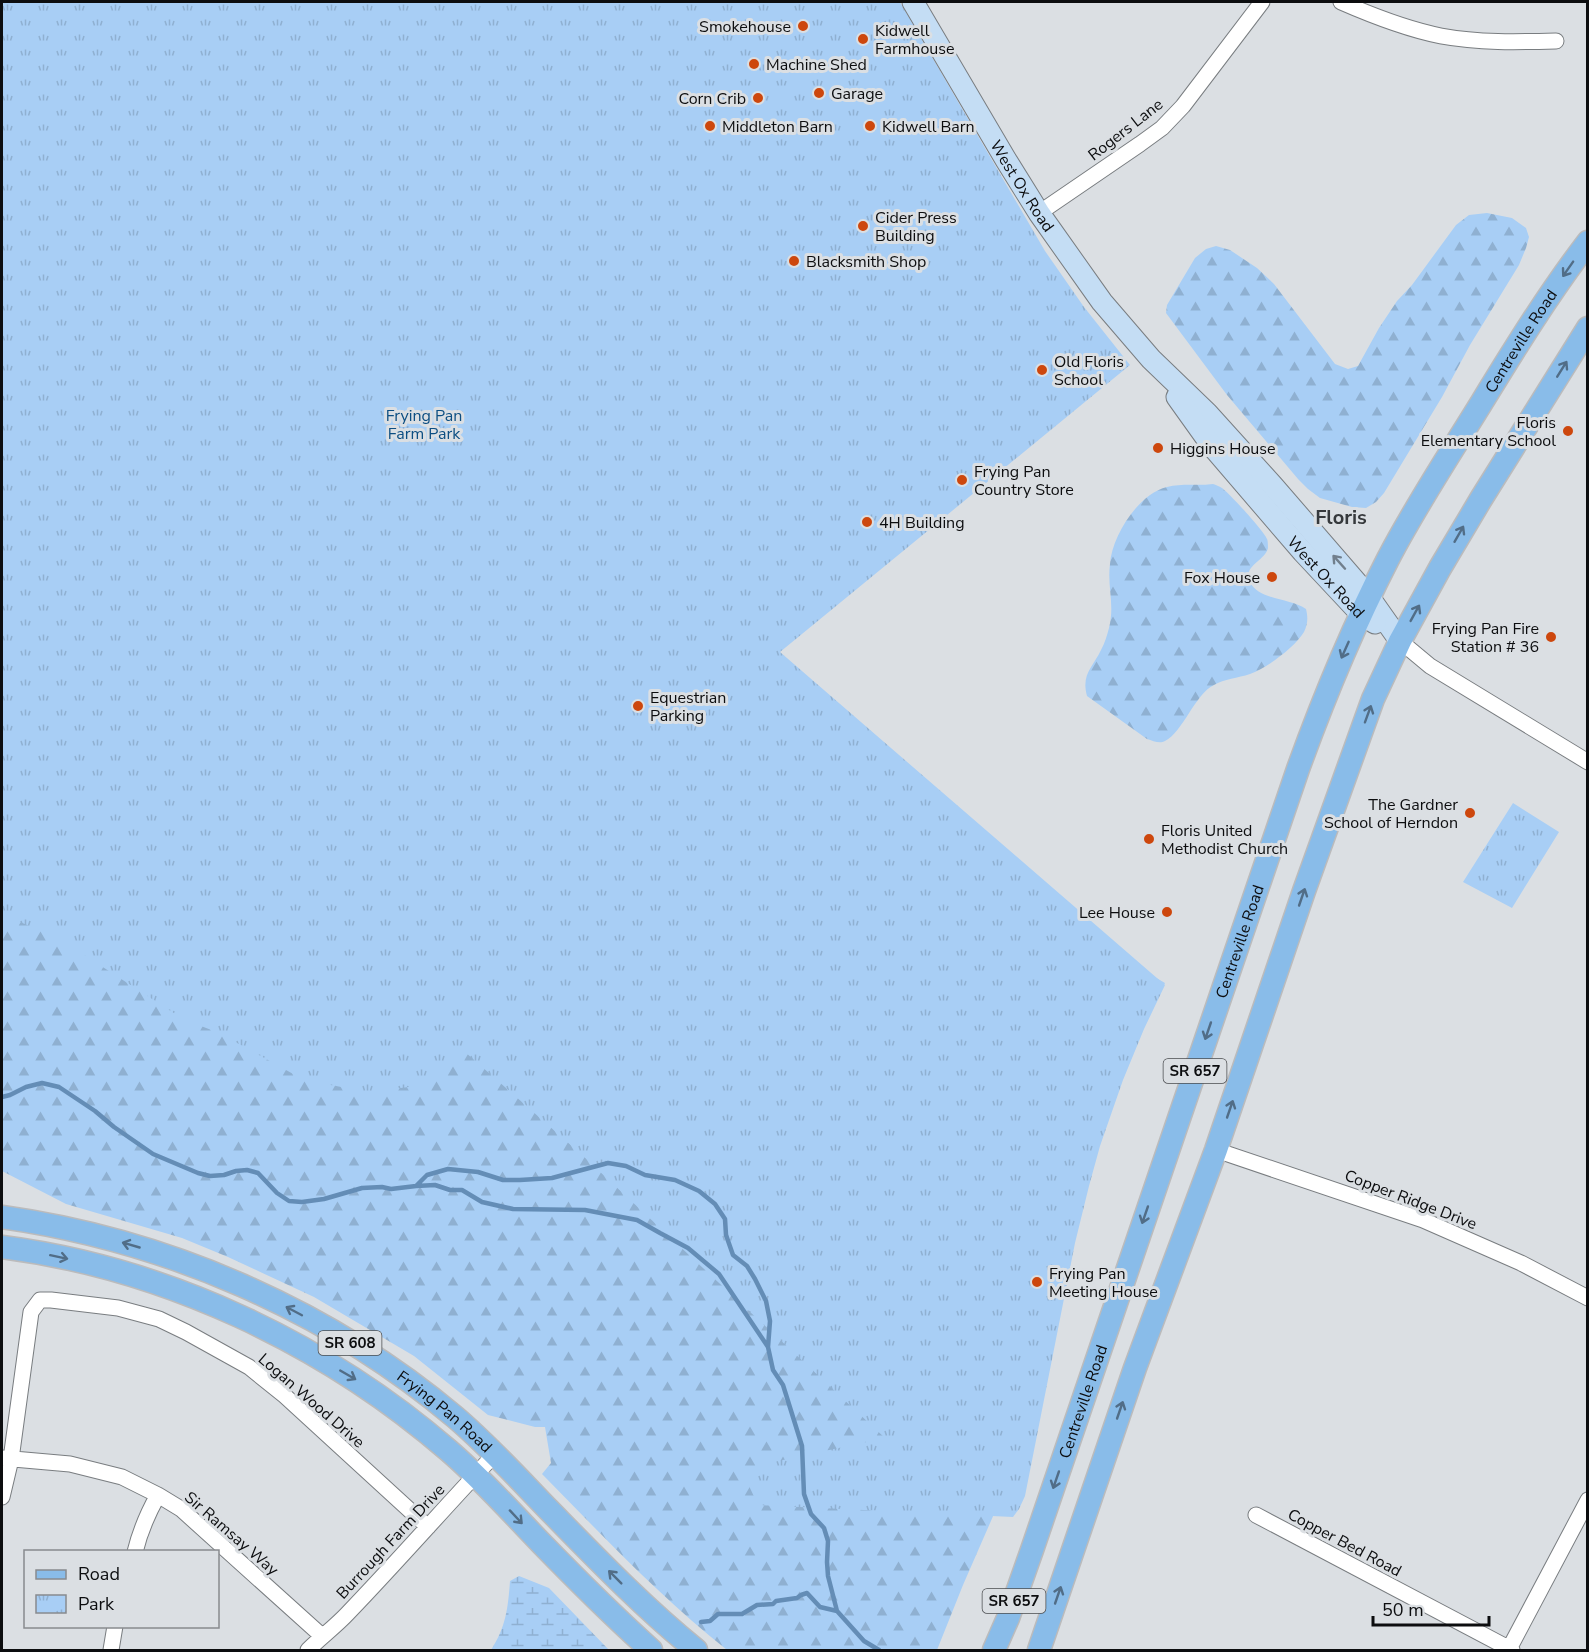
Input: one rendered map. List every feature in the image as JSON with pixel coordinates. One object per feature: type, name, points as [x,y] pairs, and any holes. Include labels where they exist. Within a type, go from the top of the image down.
[{"type":"main road","name":"West Ox Road","points":[[913,2],[987,130],[1039,213],[1102,302],[1152,359],[1214,421],[1365,605],[1400,641]]},
{"type":"main road","name":"Centreville Road","points":[[994,1650],[1036,1539],[1302,759],[1332,679],[1365,605],[1410,520],[1522,337],[1587,242]]},
{"type":"main road","name":"SR 657","points":[[1039,1650],[1135,1368],[1216,1150],[1300,902],[1373,699],[1400,641],[1467,522],[1587,328]]},
{"type":"main road","name":"Frying Pan Road","points":[[2,1217],[106,1238],[186,1263],[240,1284],[334,1333],[386,1366],[456,1418],[495,1454],[623,1586],[696,1650]]},
{"type":"main road","name":"Frying Pan Road","points":[[2,1247],[39,1252],[115,1271],[202,1301],[262,1327],[360,1382],[410,1419],[475,1475],[596,1600],[651,1650]]},
{"type":"street","name":"Rogers Lane","points":[[1039,213],[1161,128],[1189,98],[1262,2]]},
{"type":"street","points":[[1341,2],[1389,22],[1442,36],[1494,42],[1556,41]]},
{"type":"street","name":"West Ox Road","points":[[1400,641],[1430,666],[1587,762]]},
{"type":"street","name":"Copper Ridge Drive","points":[[1216,1150],[1423,1220],[1521,1263],[1587,1298]]},
{"type":"street","name":"Logan Wood Drive","points":[[2,1497],[6,1459],[31,1312],[40,1300],[51,1300],[118,1308],[159,1319],[249,1367],[285,1396],[428,1527]]},
{"type":"street","name":"Burrough Farm Drive","points":[[308,1650],[340,1622],[495,1454]]},
{"type":"street","name":"Sir Ramsay Way","points":[[6,1459],[70,1464],[122,1477],[158,1495],[181,1509],[322,1636]]},
{"type":"street","points":[[135,1550],[149,1511],[158,1495]]},
{"type":"street","points":[[1511,1650],[1587,1500]]},
{"type":"street","name":"Copper Bed Road","points":[[1256,1515],[1511,1650]]},
{"type":"street","points":[[111,1650],[115,1628]]},
{"type":"green space","name":"Frying Pan Farm Park","points":[[2,2],[900,2],[1045,251],[1084,307],[1130,365],[780,652],[1165,985],[1123,1080],[1100,1146],[1075,1243],[1025,1496],[1013,1517],[758,1505],[741,1469],[885,1438],[582,1155],[465,1052],[449,1070],[417,1086],[368,1092],[304,1080],[219,1033],[183,1019],[61,940],[2,914]]},
{"type":"green space","points":[[1487,213],[1512,218],[1526,228],[1529,237],[1526,248],[1519,265],[1384,493],[1366,508],[1352,507],[1320,498],[1308,489],[1227,395],[1166,313],[1167,305],[1195,258],[1206,249],[1216,246],[1230,250],[1257,268],[1274,284],[1335,364],[1348,369],[1358,366],[1397,301],[1412,285],[1456,225],[1469,215]]},
{"type":"green space","points":[[2,428],[1129,962],[1165,983],[1156,1001],[1126,1002],[1018,1459],[937,1650],[727,1650],[655,1587],[542,1474],[551,1463],[545,1427],[535,1427],[488,1415],[414,1356],[314,1297],[182,1238],[66,1204],[2,1171]]},
{"type":"green space","points":[[1213,484],[1232,497],[1267,540],[1266,553],[1249,572],[1248,576],[1254,588],[1267,596],[1300,605],[1306,609],[1307,623],[1300,638],[1272,662],[1250,674],[1222,681],[1207,690],[1178,730],[1163,742],[1156,742],[1147,739],[1087,696],[1087,676],[1104,645],[1111,619],[1109,572],[1112,553],[1128,518],[1146,498],[1156,491],[1173,486]]},
{"type":"green space","points":[[1513,803],[1559,832],[1512,908],[1463,882]]},
{"type":"green space","points":[[519,1576],[549,1588],[609,1650],[491,1650],[505,1617],[510,1581]]},
{"type":"waterway","points":[[2,1097],[42,1083],[59,1087],[153,1154],[210,1176],[247,1170],[258,1173],[277,1193],[289,1201],[324,1199],[362,1188],[391,1189],[416,1186],[427,1175],[448,1169],[478,1172],[503,1180],[520,1180],[552,1178],[608,1163],[626,1166],[645,1175],[675,1180],[699,1191],[715,1204],[725,1219],[726,1235],[733,1255],[747,1266],[766,1301],[770,1321],[768,1347],[773,1370],[783,1385],[802,1446],[804,1494],[811,1514],[824,1528],[828,1541],[828,1576],[837,1611],[864,1641],[879,1650]]},
{"type":"waterway","points":[[416,1186],[435,1185],[450,1190],[462,1190],[482,1202],[513,1209],[585,1210],[637,1220],[688,1248],[719,1274],[768,1347]]},
{"type":"waterway","points":[[701,1622],[710,1621],[718,1614],[742,1614],[757,1605],[773,1604],[776,1601],[797,1598],[807,1593],[820,1607],[837,1611]]},
{"type":"place","name":"Smokehouse","points":[[803,26]]},
{"type":"place","name":"Kidwell Farmhouse","points":[[863,39]]},
{"type":"place","name":"Machine Shed","points":[[754,64]]},
{"type":"place","name":"Garage","points":[[819,93]]},
{"type":"place","name":"Corn Crib","points":[[758,98]]},
{"type":"place","name":"Middleton Barn","points":[[710,126]]},
{"type":"place","name":"Kidwell Barn","points":[[870,126]]},
{"type":"place","name":"Cider Press Building","points":[[863,226]]},
{"type":"place","name":"Blacksmith Shop","points":[[794,261]]},
{"type":"place","name":"Old Floris School","points":[[1042,370]]},
{"type":"place","name":"Floris Elementary School","points":[[1568,431]]},
{"type":"place","name":"Higgins House","points":[[1158,448]]},
{"type":"place","name":"Frying Pan Country Store","points":[[962,480]]},
{"type":"place","name":"4H Building","points":[[867,522]]},
{"type":"place","name":"Fox House","points":[[1272,577]]},
{"type":"place","name":"Frying Pan Fire Station # 36","points":[[1551,637]]},
{"type":"place","name":"Equestrian Parking","points":[[638,706]]},
{"type":"place","name":"The Gardner School of Herndon","points":[[1470,813]]},
{"type":"place","name":"Floris United Methodist Church","points":[[1149,839]]},
{"type":"place","name":"Lee House","points":[[1167,912]]},
{"type":"place","name":"Frying Pan Meeting House","points":[[1037,1282]]},
{"type":"district","name":"Floris","points":[[1341,517]]}]
